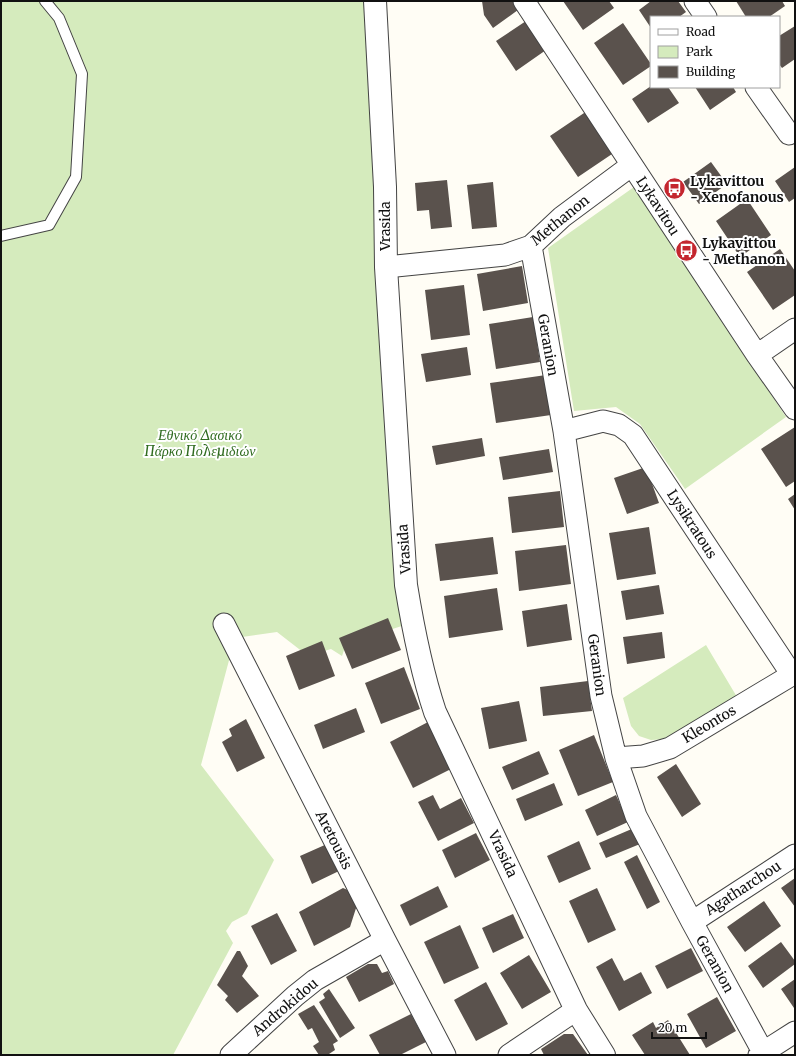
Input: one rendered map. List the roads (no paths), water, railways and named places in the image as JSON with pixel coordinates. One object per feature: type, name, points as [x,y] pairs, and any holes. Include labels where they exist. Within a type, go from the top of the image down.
[{"type":"street","name":"Vrasida","points":[[375,1],[385,188],[386,267],[406,585],[414,633],[434,712],[576,1010],[604,1055]]},
{"type":"street","name":"Lykavitou","points":[[524,1],[757,355],[795,409]]},
{"type":"street","points":[[695,1],[705,16]]},
{"type":"street","points":[[757,88],[789,134]]},
{"type":"street","name":"Methanon","points":[[386,267],[505,255],[531,246],[562,217],[632,165]]},
{"type":"street","name":"Geranion","points":[[531,246],[564,430],[601,696],[616,758],[636,816],[761,1054]]},
{"type":"street","points":[[757,355],[795,329]]},
{"type":"street","name":"Lysikratous","points":[[564,430],[603,421],[619,425],[633,434],[793,674]]},
{"type":"street","name":"Aretousis","points":[[224,624],[384,940],[445,1055]]},
{"type":"street","name":"Kleontos","points":[[616,758],[643,756],[670,748],[793,674]]},
{"type":"street","name":"Agatharchou","points":[[692,922],[795,855]]},
{"type":"street","name":"Androkidou","points":[[231,1055],[295,996],[315,980],[384,940]]},
{"type":"street","points":[[509,1055],[576,1010]]},
{"type":"street","points":[[761,1054],[795,1032]]},
{"type":"lane","points":[[1,236],[49,225],[76,177],[82,74],[58,18],[45,1]]},
{"type":"place","name":"Lykavittou - Xenofanous","points":[[674,189]]},
{"type":"place","name":"Lykavittou - Methanon","points":[[687,251]]},
{"type":"park label","name":"Εθνικό Δασικό Πάρκο Πολεμιδιών","points":[[200,444]]}]
